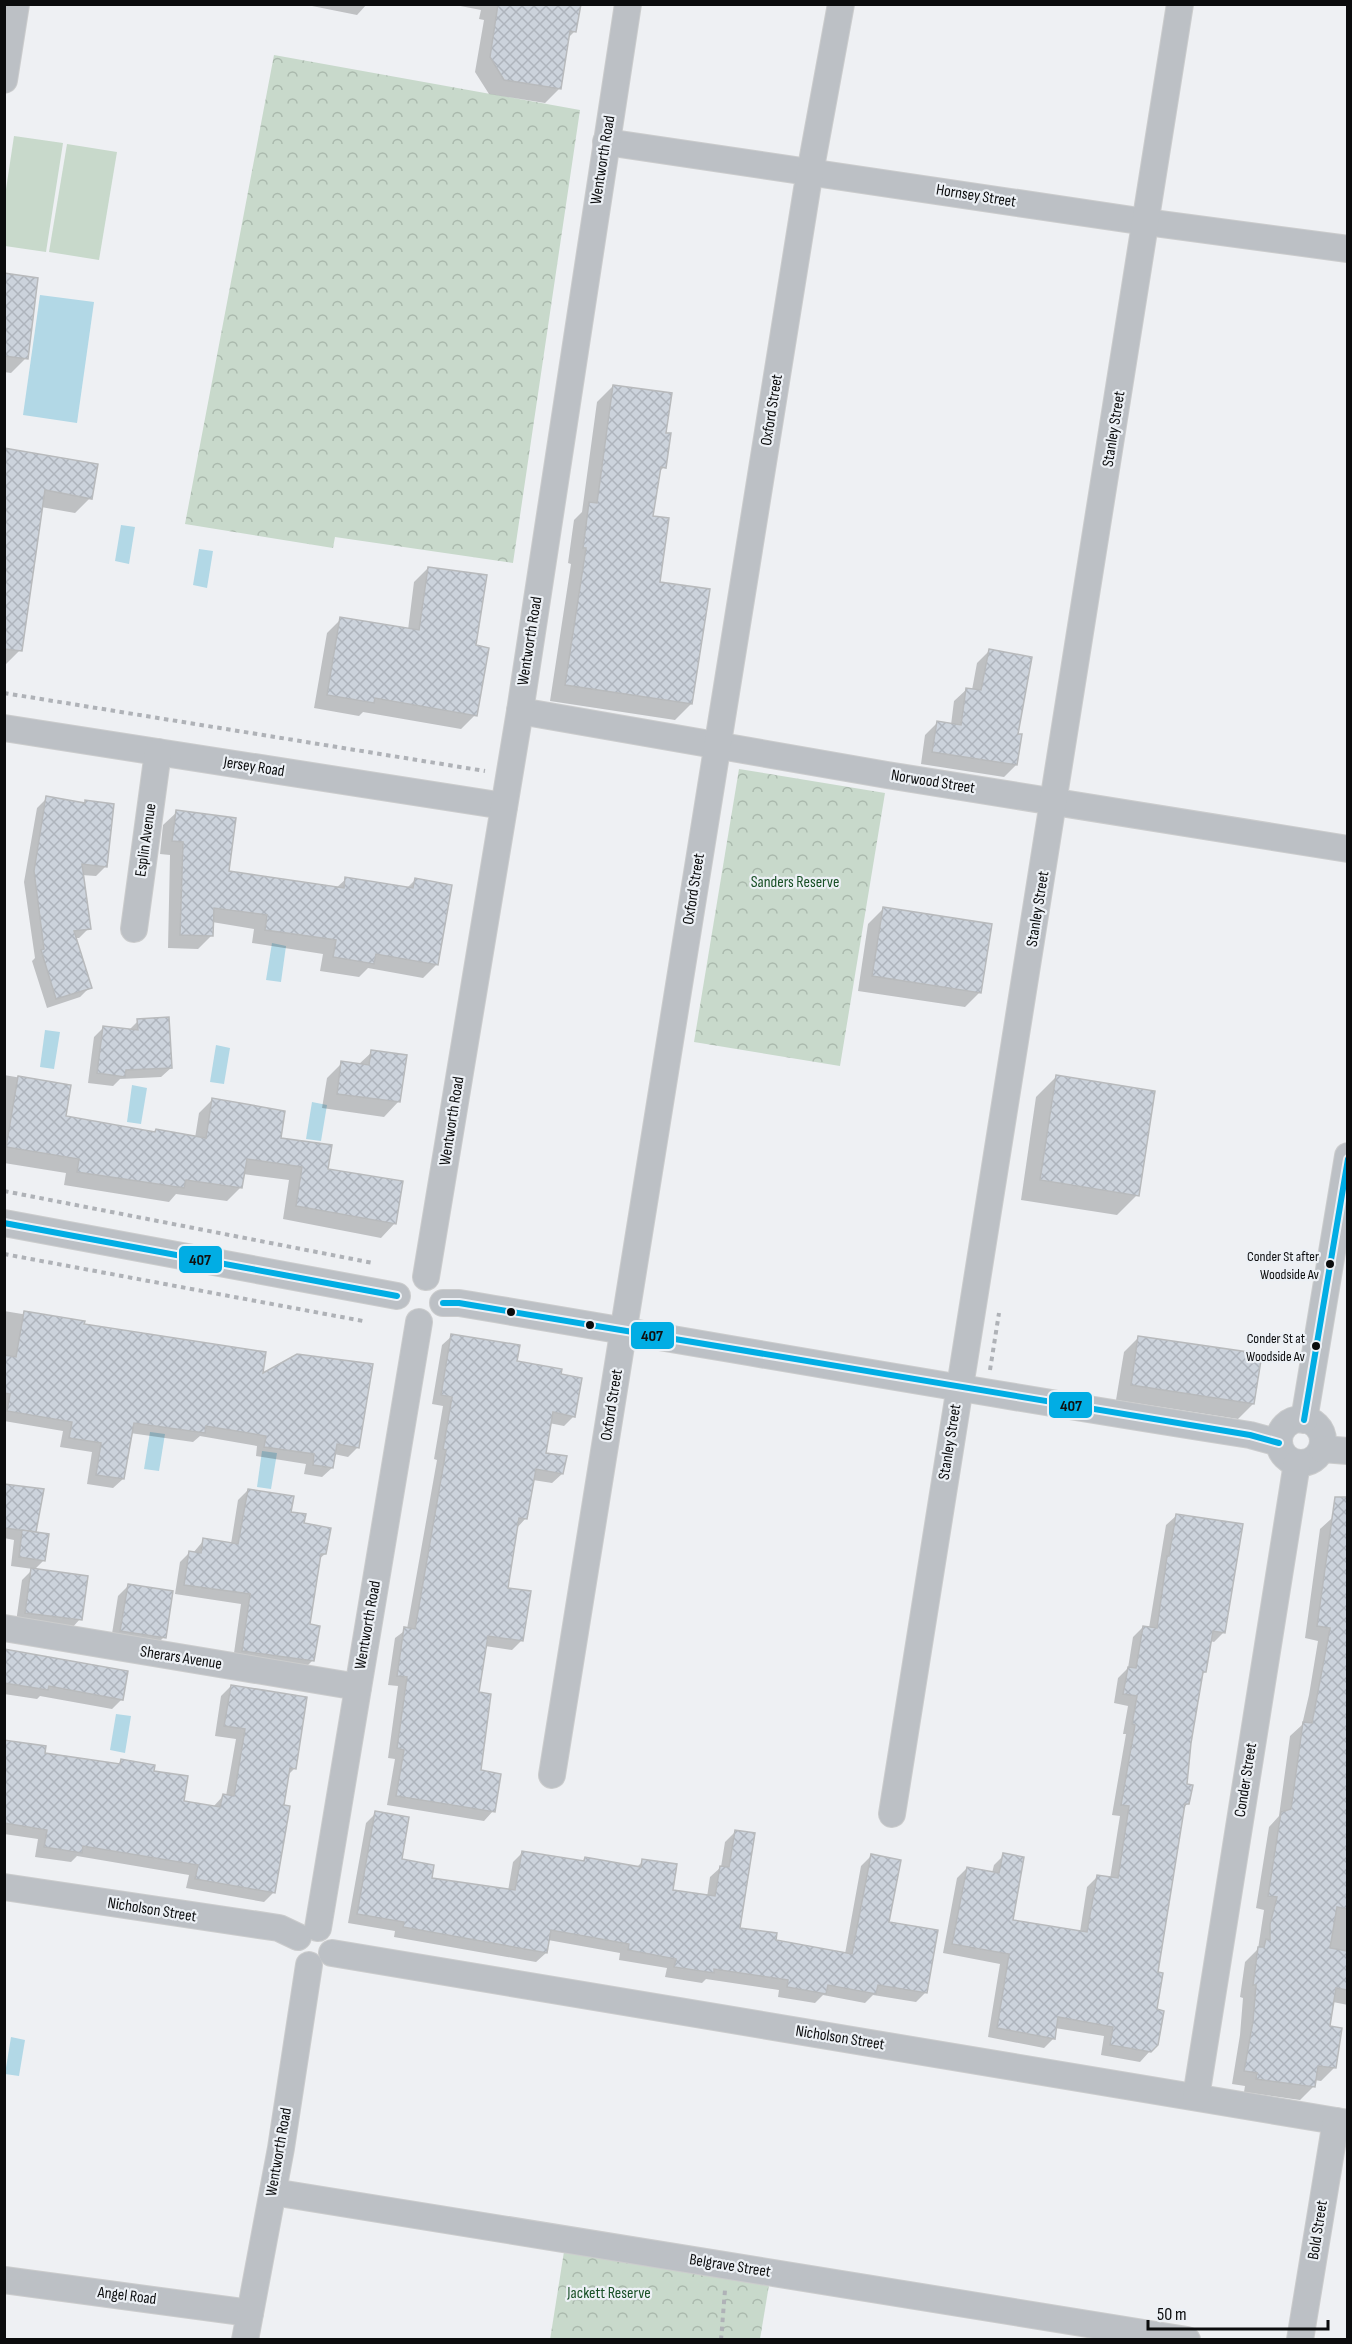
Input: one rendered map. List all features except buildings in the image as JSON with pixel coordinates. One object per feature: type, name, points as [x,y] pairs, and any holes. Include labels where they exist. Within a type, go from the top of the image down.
[{"type":"street","points":[[4,80],[16,4]]},
{"type":"street","name":"Wentworth Road","points":[[426,1277],[520,711],[628,4]]},
{"type":"street","name":"Oxford Street","points":[[552,1775],[810,172],[841,4]]},
{"type":"street","name":"Stanley Street","points":[[892,1814],[958,1389],[1056,800],[1180,4]]},
{"type":"street","name":"Hornsey Street","points":[[606,142],[1146,222],[1347,249]]},
{"type":"street","name":"Norwood Street","points":[[520,711],[718,746],[1347,849]]},
{"type":"street","name":"Jersey Road","points":[[4,728],[504,806]]},
{"type":"street","name":"Esplin Avenue","points":[[134,929],[158,752]]},
{"type":"street","points":[[1304,1420],[1347,1156]]},
{"type":"street","points":[[4,1223],[397,1296]]},
{"type":"street","points":[[418,1276],[426,1277],[442,1290],[443,1304],[437,1316],[418,1322],[411,1320],[400,1311],[397,1296],[404,1282],[418,1276]]},
{"type":"street","points":[[443,1304],[459,1304],[624,1330],[958,1389],[1250,1435],[1279,1443]]},
{"type":"street","name":"Wentworth Road","points":[[308,1932],[358,1687],[418,1322]]},
{"type":"street","points":[[1295,1420],[1304,1420],[1320,1430],[1322,1449],[1312,1460],[1297,1463],[1287,1458],[1279,1443],[1286,1425],[1295,1420]]},
{"type":"street","points":[[1322,1449],[1347,1451]]},
{"type":"street","name":"Conder Street","points":[[1196,2097],[1297,1463]]},
{"type":"street","name":"Sherars Avenue","points":[[4,1628],[358,1687]]},
{"type":"street","name":"Nicholson Street","points":[[4,1887],[217,1921],[308,1932]]},
{"type":"street","points":[[308,1932],[332,1941],[320,1959],[303,1962],[295,1950],[308,1932]]},
{"type":"street","name":"Wentworth Road","points":[[245,2340],[320,1959]]},
{"type":"street","name":"Nicholson Street","points":[[320,1959],[1342,2122]]},
{"type":"street","name":"Bold Street","points":[[1300,2340],[1342,2122]]},
{"type":"street","name":"Belgrave Street","points":[[273,2192],[1187,2340]]},
{"type":"street","name":"Angel Road","points":[[4,2280],[250,2313]]},
{"type":"path","points":[[4,693],[485,771]]},
{"type":"path","points":[[4,1191],[373,1263]]},
{"type":"path","points":[[4,1254],[363,1321]]},
{"type":"path","points":[[722,2340],[729,2266]]},
{"type":"green space","points":[[274,55],[580,110],[513,563],[335,537],[333,548],[185,524]]},
{"type":"green space","points":[[14,136],[63,143],[46,252],[5,246],[5,196]]},
{"type":"green space","points":[[67,144],[117,152],[99,260],[49,252]]},
{"type":"green space","name":"Sanders Reserve","points":[[739,769],[885,793],[840,1066],[694,1042]]},
{"type":"green space","name":"Jackett Reserve","points":[[566,2239],[771,2273],[760,2339],[550,2340]]},
{"type":"water","points":[[40,295],[94,302],[77,423],[23,415]]},
{"type":"water","points":[[121,525],[135,527],[129,564],[115,561]]},
{"type":"water","points":[[199,549],[213,551],[207,588],[193,585]]},
{"type":"water","points":[[272,943],[286,946],[281,982],[266,980]]},
{"type":"water","points":[[45,1030],[60,1032],[54,1069],[40,1067]]},
{"type":"water","points":[[216,1045],[230,1048],[224,1084],[210,1082]]},
{"type":"water","points":[[132,1085],[147,1088],[141,1124],[127,1122]]},
{"type":"water","points":[[312,1102],[327,1105],[321,1141],[306,1139]]},
{"type":"water","points":[[150,1432],[165,1434],[159,1471],[144,1469]]},
{"type":"water","points":[[262,1451],[277,1453],[271,1489],[257,1487]]},
{"type":"water","points":[[116,1714],[131,1716],[125,1753],[110,1750]]},
{"type":"water","points":[[11,2037],[25,2040],[19,2076],[5,2074]]},
{"type":"transit line","name":"407","points":[[1304,1420],[1348,1159]]},
{"type":"transit line","name":"407","points":[[4,1223],[397,1296]]},
{"type":"transit line","name":"407","points":[[443,1303],[459,1303],[1250,1435],[1279,1443]]},
{"type":"place","name":"Conder St after Woodside Av","points":[[1330,1264]]},
{"type":"place","name":"Conder St at Woodside Av","points":[[1316,1346]]}]
